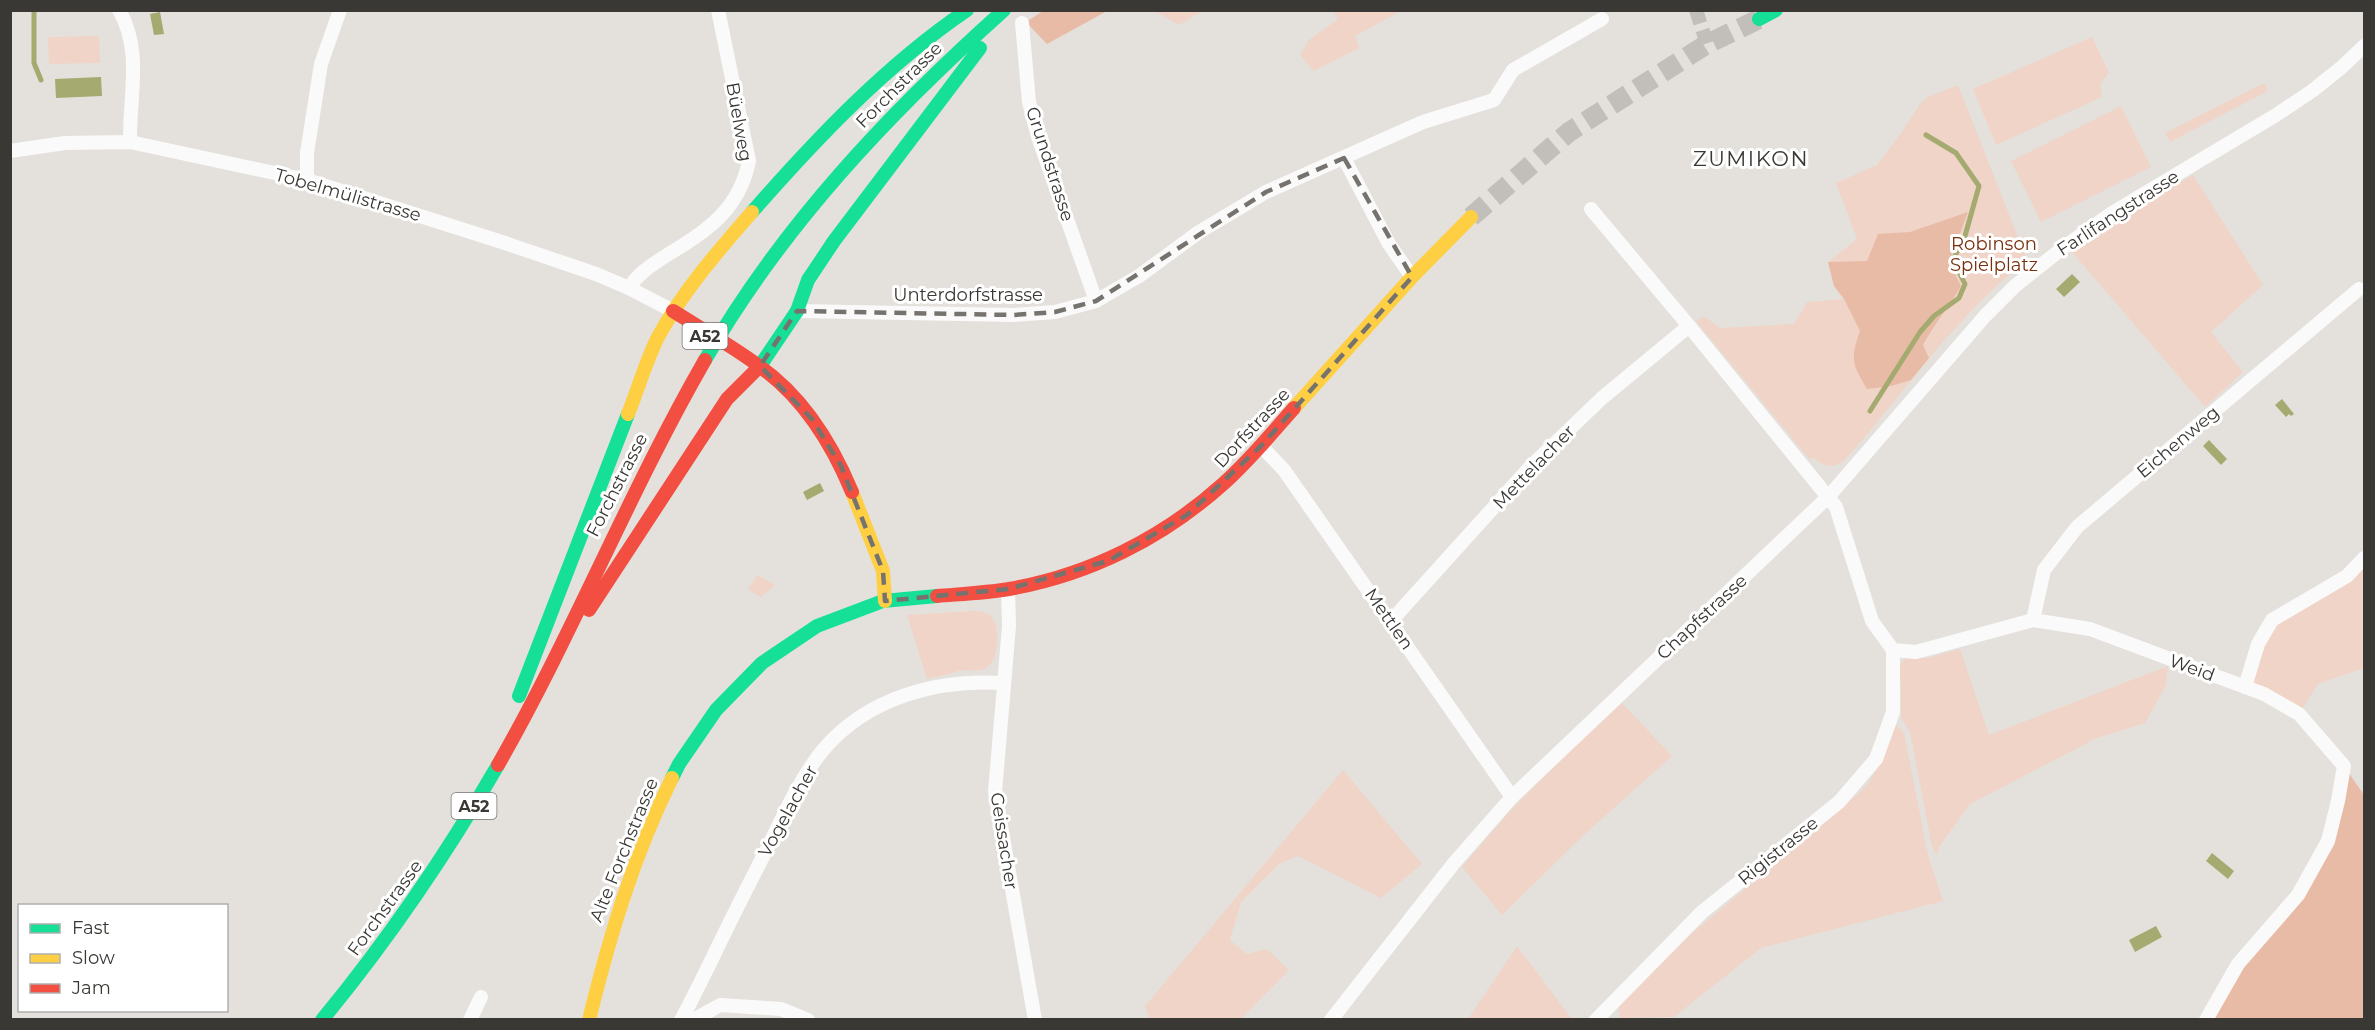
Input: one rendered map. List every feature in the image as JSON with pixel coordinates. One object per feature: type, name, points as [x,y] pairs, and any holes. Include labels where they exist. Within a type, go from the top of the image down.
[{"type":"main road","points":[[509,719],[657,340],[679,314],[742,225],[828,130],[907,56],[967,10]]},
{"type":"main road","name":"Forchstrasse","points":[[639,454],[698,347],[787,218],[878,112],[985,10]]},
{"type":"main road","name":"Forchstrasse","points":[[322,1020],[381,946],[444,855],[504,755],[658,444],[708,354],[735,311],[795,228],[846,165],[921,85],[1004,10]]},
{"type":"main road","points":[[1759,19],[1776,10]]},
{"type":"main road","points":[[542,682],[727,399],[760,366],[797,311],[808,280],[841,232],[958,74],[1019,17]]},
{"type":"main road","name":"Dorfstrasse","points":[[1008,589],[1084,570],[1116,557],[1152,539],[1216,492],[1471,217]]},
{"type":"main road","points":[[679,314],[760,366],[794,397],[830,445],[878,555],[883,571],[885,601]]},
{"type":"main road","name":"Forchstrasse","points":[[306,1020],[373,937],[413,881],[466,797],[509,719],[587,560]]},
{"type":"main road","name":"Alte Forchstrasse","points":[[589,1020],[607,940],[661,797],[693,741],[722,700],[760,662],[783,645],[826,621],[885,601],[1008,589]]},
{"type":"street","points":[[119,10],[132,39],[134,64],[129,117],[130,142]]},
{"type":"street","points":[[307,180],[307,153],[321,64],[340,10]]},
{"type":"street","name":"Büelweg","points":[[629,288],[645,269],[716,222],[732,203],[746,177],[749,161],[718,10]]},
{"type":"street","name":"Grundstrasse","points":[[1019,17],[1029,102],[1038,137],[1096,301]]},
{"type":"street","name":"Unterdorfstrasse","points":[[797,311],[1014,315],[1055,312],[1096,301],[1139,276],[1199,232],[1266,192],[1423,122],[1494,99],[1513,70],[1602,19]]},
{"type":"street","name":"Farlifangstrasse","points":[[1829,496],[1985,316],[2015,286],[2112,213],[2312,92],[2343,67],[2364,46]]},
{"type":"street","name":"Tobelmülistrasse","points":[[10,151],[65,143],[130,142],[307,180],[596,274],[679,314]]},
{"type":"street","points":[[1344,158],[1389,244],[1412,278]]},
{"type":"street","points":[[1591,209],[1805,470],[1829,496],[1836,507],[1872,621],[1893,650]]},
{"type":"street","name":"Eichenweg","points":[[2033,620],[2044,570],[2077,527],[2359,289]]},
{"type":"street","name":"Mettelacher","points":[[1390,621],[1531,466],[1602,399],[1689,326]]},
{"type":"street","name":"Mettlen","points":[[1261,446],[1284,470],[1512,797]]},
{"type":"street","name":"Chapfstrasse","points":[[1331,1020],[1454,863],[1512,797],[1829,496]]},
{"type":"street","points":[[2245,687],[2258,644],[2272,620],[2347,576],[2364,558]]},
{"type":"street","name":"Geissacher","points":[[1008,589],[1010,626],[995,792],[1035,1020]]},
{"type":"street","name":"Weid","points":[[1893,650],[1916,652],[2033,620],[2090,629],[2265,694],[2299,714],[2344,766],[2328,841],[2298,895],[2238,964],[2206,1020]]},
{"type":"street","name":"Rigistrasse","points":[[1596,1020],[1702,912],[1839,802],[1876,759],[1893,712],[1893,650]]},
{"type":"street","name":"Vogelacher","points":[[681,1020],[796,791],[823,750],[852,723],[880,705],[911,693],[946,684],[974,681],[1004,683]]},
{"type":"street","points":[[470,1020],[481,997]]},
{"type":"street","points":[[693,1020],[720,1005],[781,1009],[808,1020]]},
{"type":"highlighted area","points":[[1344,158],[1412,277],[1261,446],[1187,515],[1108,561],[1008,589],[885,601],[883,571],[841,466],[812,419],[760,366],[797,311],[1014,315],[1055,312],[1096,301],[1266,192]]},
{"type":"green space","points":[[1155,11],[1202,11],[1179,25]]},
{"type":"green space","points":[[1333,11],[1401,11],[1355,36],[1359,48],[1314,71],[1300,55],[1309,40],[1338,19]]},
{"type":"green space","points":[[99,36],[100,63],[49,64],[48,37]]},
{"type":"green space","points":[[2092,37],[2109,73],[2100,84],[2102,97],[1996,145],[1973,89]]},
{"type":"green space","points":[[2264,83],[2268,91],[2170,142],[2165,133]]},
{"type":"green space","name":"Robinson Spielplatz","points":[[1958,85],[2027,260],[2001,282],[1953,331],[1844,461],[1832,466],[1824,465],[1813,457],[1810,460],[1696,321],[1704,316],[1720,328],[1794,324],[1807,302],[1844,299],[1834,286],[1828,262],[1857,239],[1836,183],[1877,165],[1920,104],[1928,97]]},
{"type":"green space","points":[[2121,106],[2151,167],[2041,222],[2011,161]]},
{"type":"green space","points":[[2193,175],[2263,285],[2211,332],[2243,372],[2205,407],[2072,252],[2122,217]]},
{"type":"green space","points":[[2364,558],[2364,668],[2318,684],[2299,714],[2245,687],[2272,620]]},
{"type":"green space","points":[[757,575],[775,585],[761,597],[748,590]]},
{"type":"green space","points":[[974,611],[991,616],[994,621],[997,644],[990,664],[983,669],[961,670],[927,679],[907,615]]},
{"type":"green space","points":[[1960,649],[1989,735],[2168,666],[2166,685],[2145,723],[2097,738],[1970,804],[1939,847],[1937,855],[1932,847],[1910,732],[1901,717],[1901,682],[1900,677],[1896,677],[1898,666],[1907,658],[1927,658]]},
{"type":"green space","points":[[1622,703],[1672,756],[1586,833],[1502,915],[1462,867],[1509,812],[1555,765]]},
{"type":"green space","points":[[1894,723],[1904,733],[1928,855],[1943,901],[1761,948],[1674,1017],[1620,1018],[1618,1005],[1689,936],[1868,784],[1884,756]]},
{"type":"green space","points":[[1343,770],[1422,864],[1381,898],[1298,856],[1279,864],[1241,902],[1230,940],[1247,954],[1267,949],[1289,970],[1241,1019],[1150,1019],[1145,1006]]},
{"type":"green space","points":[[1517,946],[1572,1019],[1468,1019]]},
{"type":"shaded area","points":[[1043,11],[1107,11],[1047,44],[1026,22]]},
{"type":"shaded area","points":[[160,12],[164,34],[154,35],[150,14]]},
{"type":"shaded area","points":[[101,77],[102,96],[56,98],[55,79]]},
{"type":"shaded area","points":[[1968,212],[1949,263],[1961,286],[1923,345],[1929,358],[1911,380],[1891,386],[1867,389],[1854,361],[1860,331],[1844,299],[1834,286],[1828,262],[1867,261],[1878,234],[1910,232]]},
{"type":"shaded area","points":[[2072,274],[2080,282],[2064,297],[2056,289]]},
{"type":"shaded area","points":[[2282,399],[2294,414],[2291,416],[2289,414],[2286,417],[2275,405]]},
{"type":"shaded area","points":[[2209,440],[2227,459],[2221,465],[2203,446]]},
{"type":"shaded area","points":[[820,483],[824,491],[807,500],[803,492]]},
{"type":"shaded area","points":[[2344,766],[2364,795],[2364,1019],[2206,1020],[2238,964],[2298,895],[2328,841]]},
{"type":"shaded area","points":[[2212,853],[2234,871],[2228,879],[2206,861]]},
{"type":"shaded area","points":[[2156,926],[2162,937],[2135,952],[2129,940]]},
{"type":"waterway","points":[[34,10],[34,63],[41,80]]},
{"type":"waterway","points":[[1870,411],[1920,332],[1934,316],[1959,298],[1965,284],[1953,260],[1965,236],[1979,186],[1956,153],[1926,135]]},
{"type":"tunnel","points":[[1696,10],[1707,44]]},
{"type":"tunnel","points":[[1471,217],[1569,132],[1707,44],[1759,19]]},
{"type":"traffic: fast","points":[[752,212],[853,104],[908,55],[967,10]]},
{"type":"traffic: fast","points":[[705,360],[768,263],[840,173],[920,89],[1004,10]]},
{"type":"traffic: fast","points":[[1759,19],[1776,10]]},
{"type":"traffic: fast","points":[[797,311],[808,280],[834,241],[980,48]]},
{"type":"traffic: fast","points":[[760,366],[797,311]]},
{"type":"traffic: fast","points":[[519,696],[628,414]]},
{"type":"traffic: fast","points":[[672,778],[716,710],[762,663],[817,626],[883,601],[937,596]]},
{"type":"traffic: fast","points":[[322,1020],[370,959],[415,896],[458,832],[498,765]]},
{"type":"traffic: slow","points":[[628,414],[658,337],[668,320],[702,272],[752,212]]},
{"type":"traffic: slow","points":[[1294,408],[1412,277],[1471,217]]},
{"type":"traffic: slow","points":[[852,492],[883,571],[885,601]]},
{"type":"traffic: slow","points":[[589,1020],[605,957],[634,867],[672,778]]},
{"type":"traffic: jam","points":[[673,311],[749,359],[775,378],[789,392],[802,406],[825,439],[852,492]]},
{"type":"traffic: jam","points":[[498,765],[551,665],[677,410],[705,360]]},
{"type":"traffic: jam","points":[[589,610],[727,399],[760,366]]},
{"type":"traffic: jam","points":[[937,596],[1000,590],[1039,583],[1096,564],[1123,552],[1176,521],[1223,484],[1251,457],[1294,408]]},
{"type":"district","name":"ZUMIKON","points":[[1751,159]]}]
